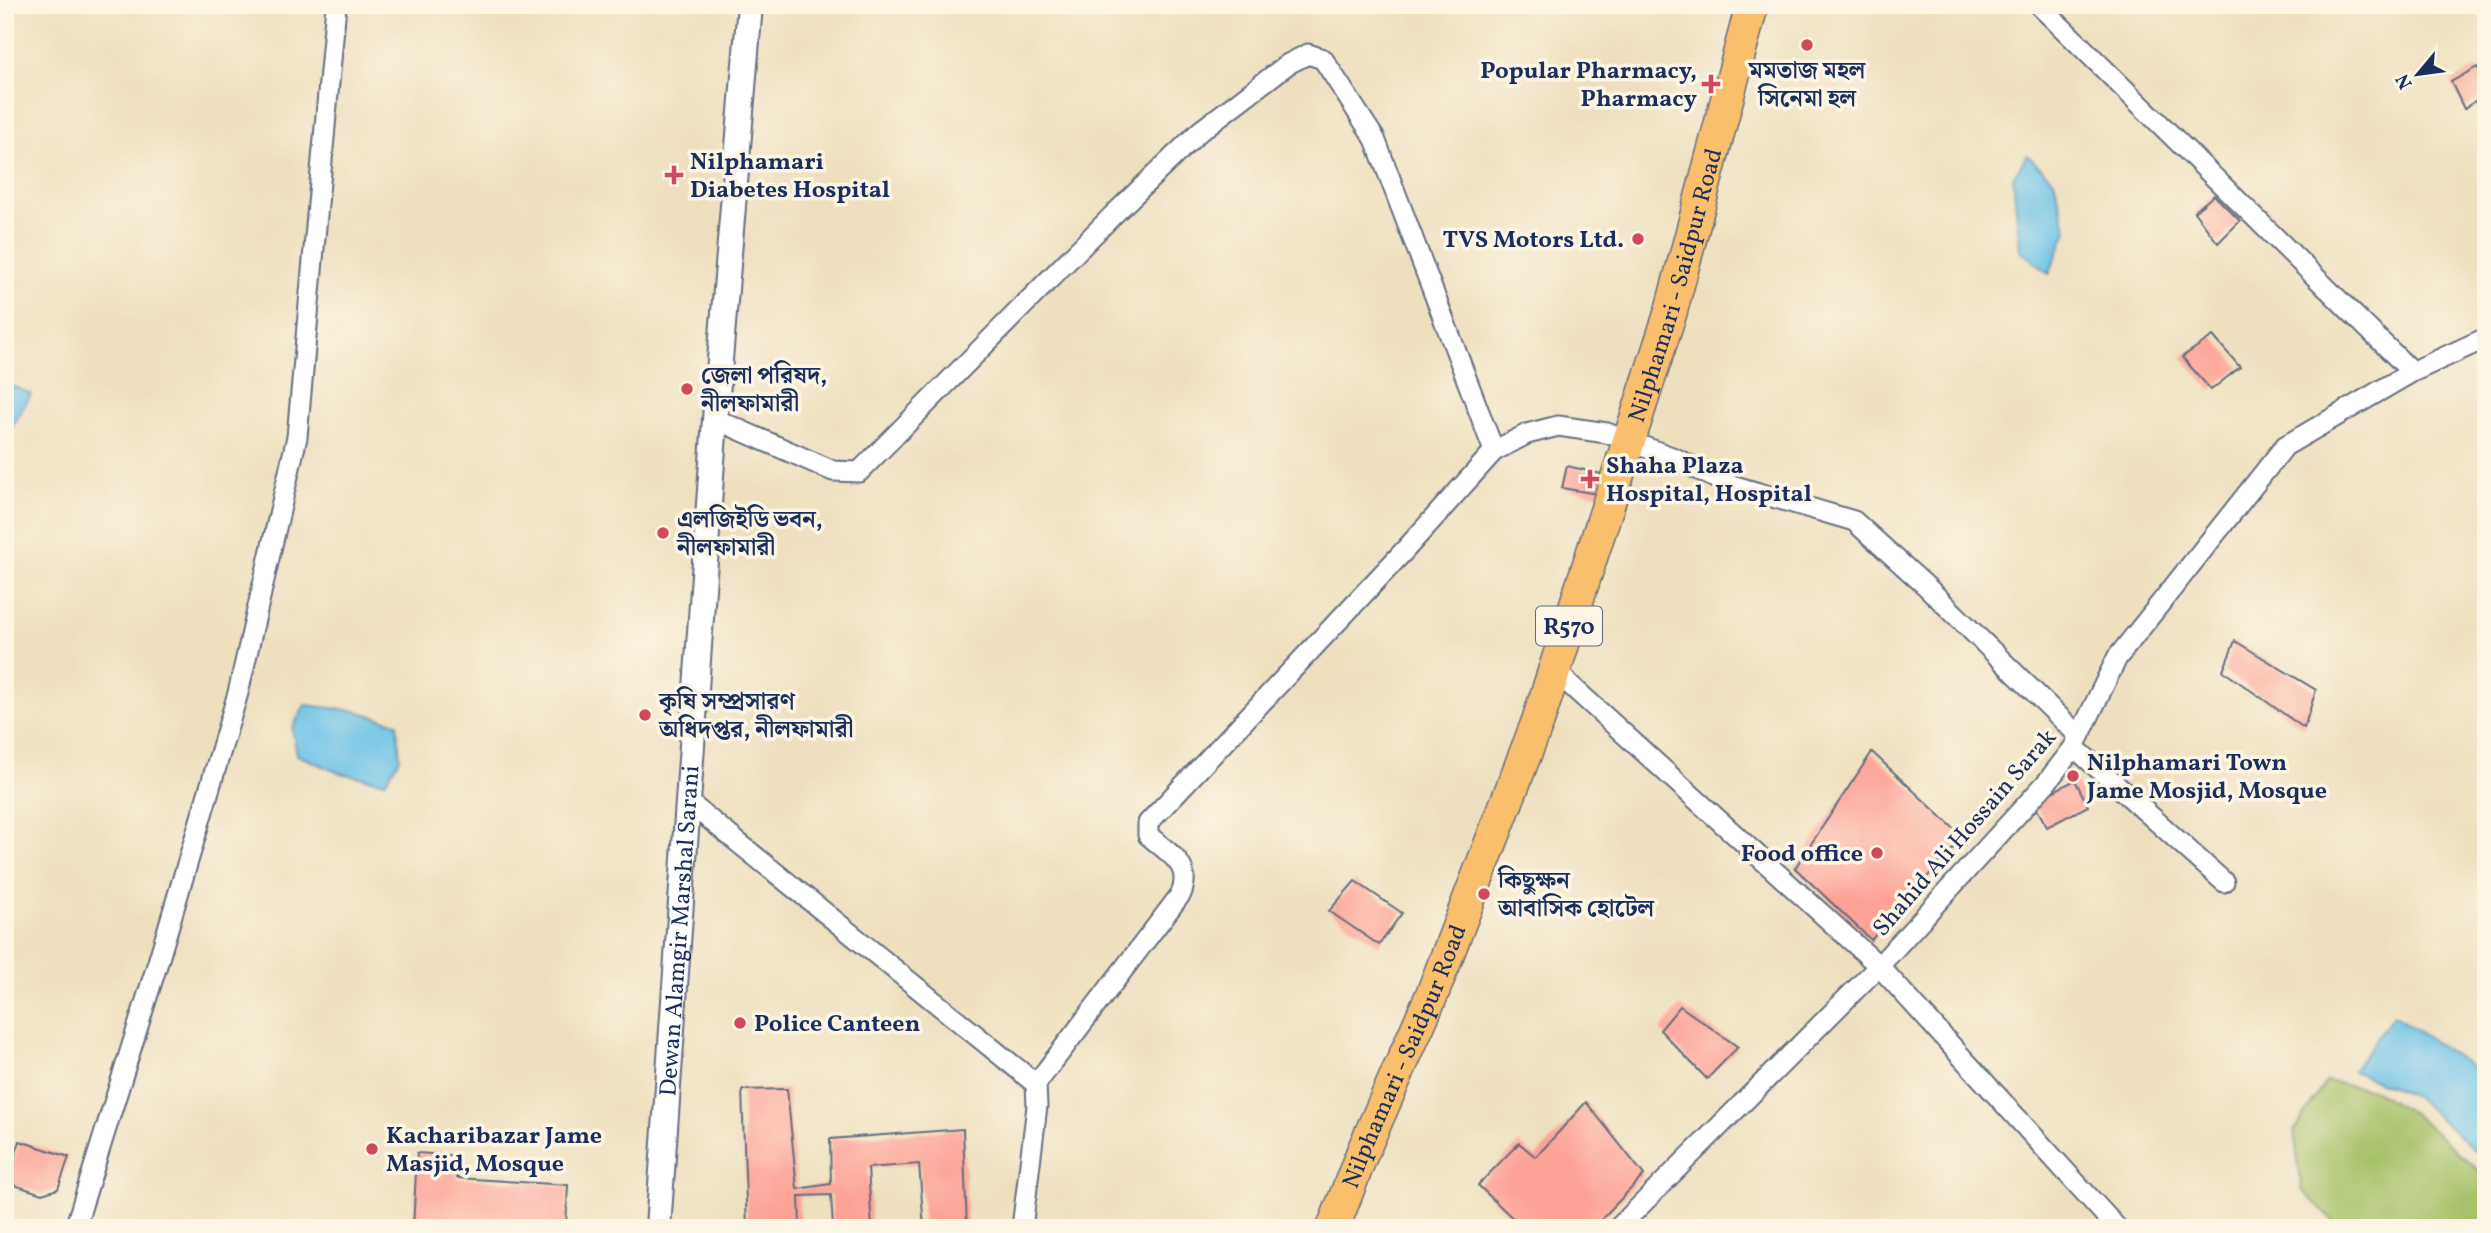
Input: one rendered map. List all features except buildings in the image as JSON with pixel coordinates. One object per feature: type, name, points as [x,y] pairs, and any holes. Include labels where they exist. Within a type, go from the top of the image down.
[{"type":"main road","name":"Nilphamari - Saidpur Road","points":[[1333,1228],[1363,1151],[1433,992],[1538,721],[1671,311],[1752,5]]},
{"type":"street","points":[[75,1228],[238,693],[297,437],[336,5]]},
{"type":"street","name":"Dewan Alamgir Marshal Sarani","points":[[658,1228],[715,419],[750,5]]},
{"type":"street","points":[[2039,5],[2412,372]]},
{"type":"street","points":[[715,419],[833,471],[859,472],[1112,216],[1200,131],[1288,64],[1308,54],[1323,60],[1375,139],[1494,451]]},
{"type":"street","name":"Shahid Ali Hossain Sarak","points":[[1618,1228],[1879,967],[2047,782],[2076,741],[2117,658],[2285,446],[2412,372],[2486,338]]},
{"type":"street","points":[[1022,1228],[1037,1106],[1036,1084],[1181,894],[1186,881],[1184,869],[1148,835],[1148,823],[1404,551],[1494,451],[1527,434],[1558,426],[1607,433],[1677,459],[1725,483],[1854,521],[1927,587],[2076,741],[2224,882]]},
{"type":"street","points":[[1555,671],[1879,967],[2117,1228]]},
{"type":"street","points":[[687,801],[1036,1084]]},
{"type":"green space","points":[[2326,1081],[2373,1090],[2414,1114],[2486,1177],[2486,1228],[2340,1228],[2302,1190],[2294,1131]]},
{"type":"water","points":[[2027,155],[2054,180],[2067,231],[2049,274],[2020,250],[2013,178]]},
{"type":"water","points":[[9,385],[31,394],[5,440],[5,392]]},
{"type":"water","points":[[305,705],[356,711],[397,723],[400,758],[385,782],[340,773],[297,755],[292,729]]},
{"type":"water","points":[[2393,1015],[2486,1076],[2486,1161],[2416,1097],[2353,1071]]},
{"type":"place","name":"মমতাজ মহল সিনেমা হল","points":[[1807,45]]},
{"type":"place","name":"Popular Pharmacy, Pharmacy","points":[[1711,84]]},
{"type":"place","name":"Nilphamari Diabetes Hospital","points":[[674,175]]},
{"type":"place","name":"TVS Motors Ltd.","points":[[1638,239]]},
{"type":"place","name":"জেলা পরিষদ, নীলফামারী","points":[[687,389]]},
{"type":"place","name":"Shaha Plaza Hospital, Hospital","points":[[1590,479]]},
{"type":"place","name":"এলজিইডি ভবন, নীলফামারী","points":[[663,533]]},
{"type":"place","name":"কৃষি সম্প্রসারণ অধিদপ্তর, নীলফামারী","points":[[645,715]]},
{"type":"place","name":"Nilphamari Town Jame Mosjid, Mosque","points":[[2073,776]]},
{"type":"place","name":"Food office","points":[[1877,853]]},
{"type":"place","name":"কিছুক্ষন আবাসিক হোটেল","points":[[1484,894]]},
{"type":"place","name":"Police Canteen","points":[[740,1023]]},
{"type":"place","name":"Kacharibazar Jame Masjid, Mosque","points":[[372,1149]]}]
